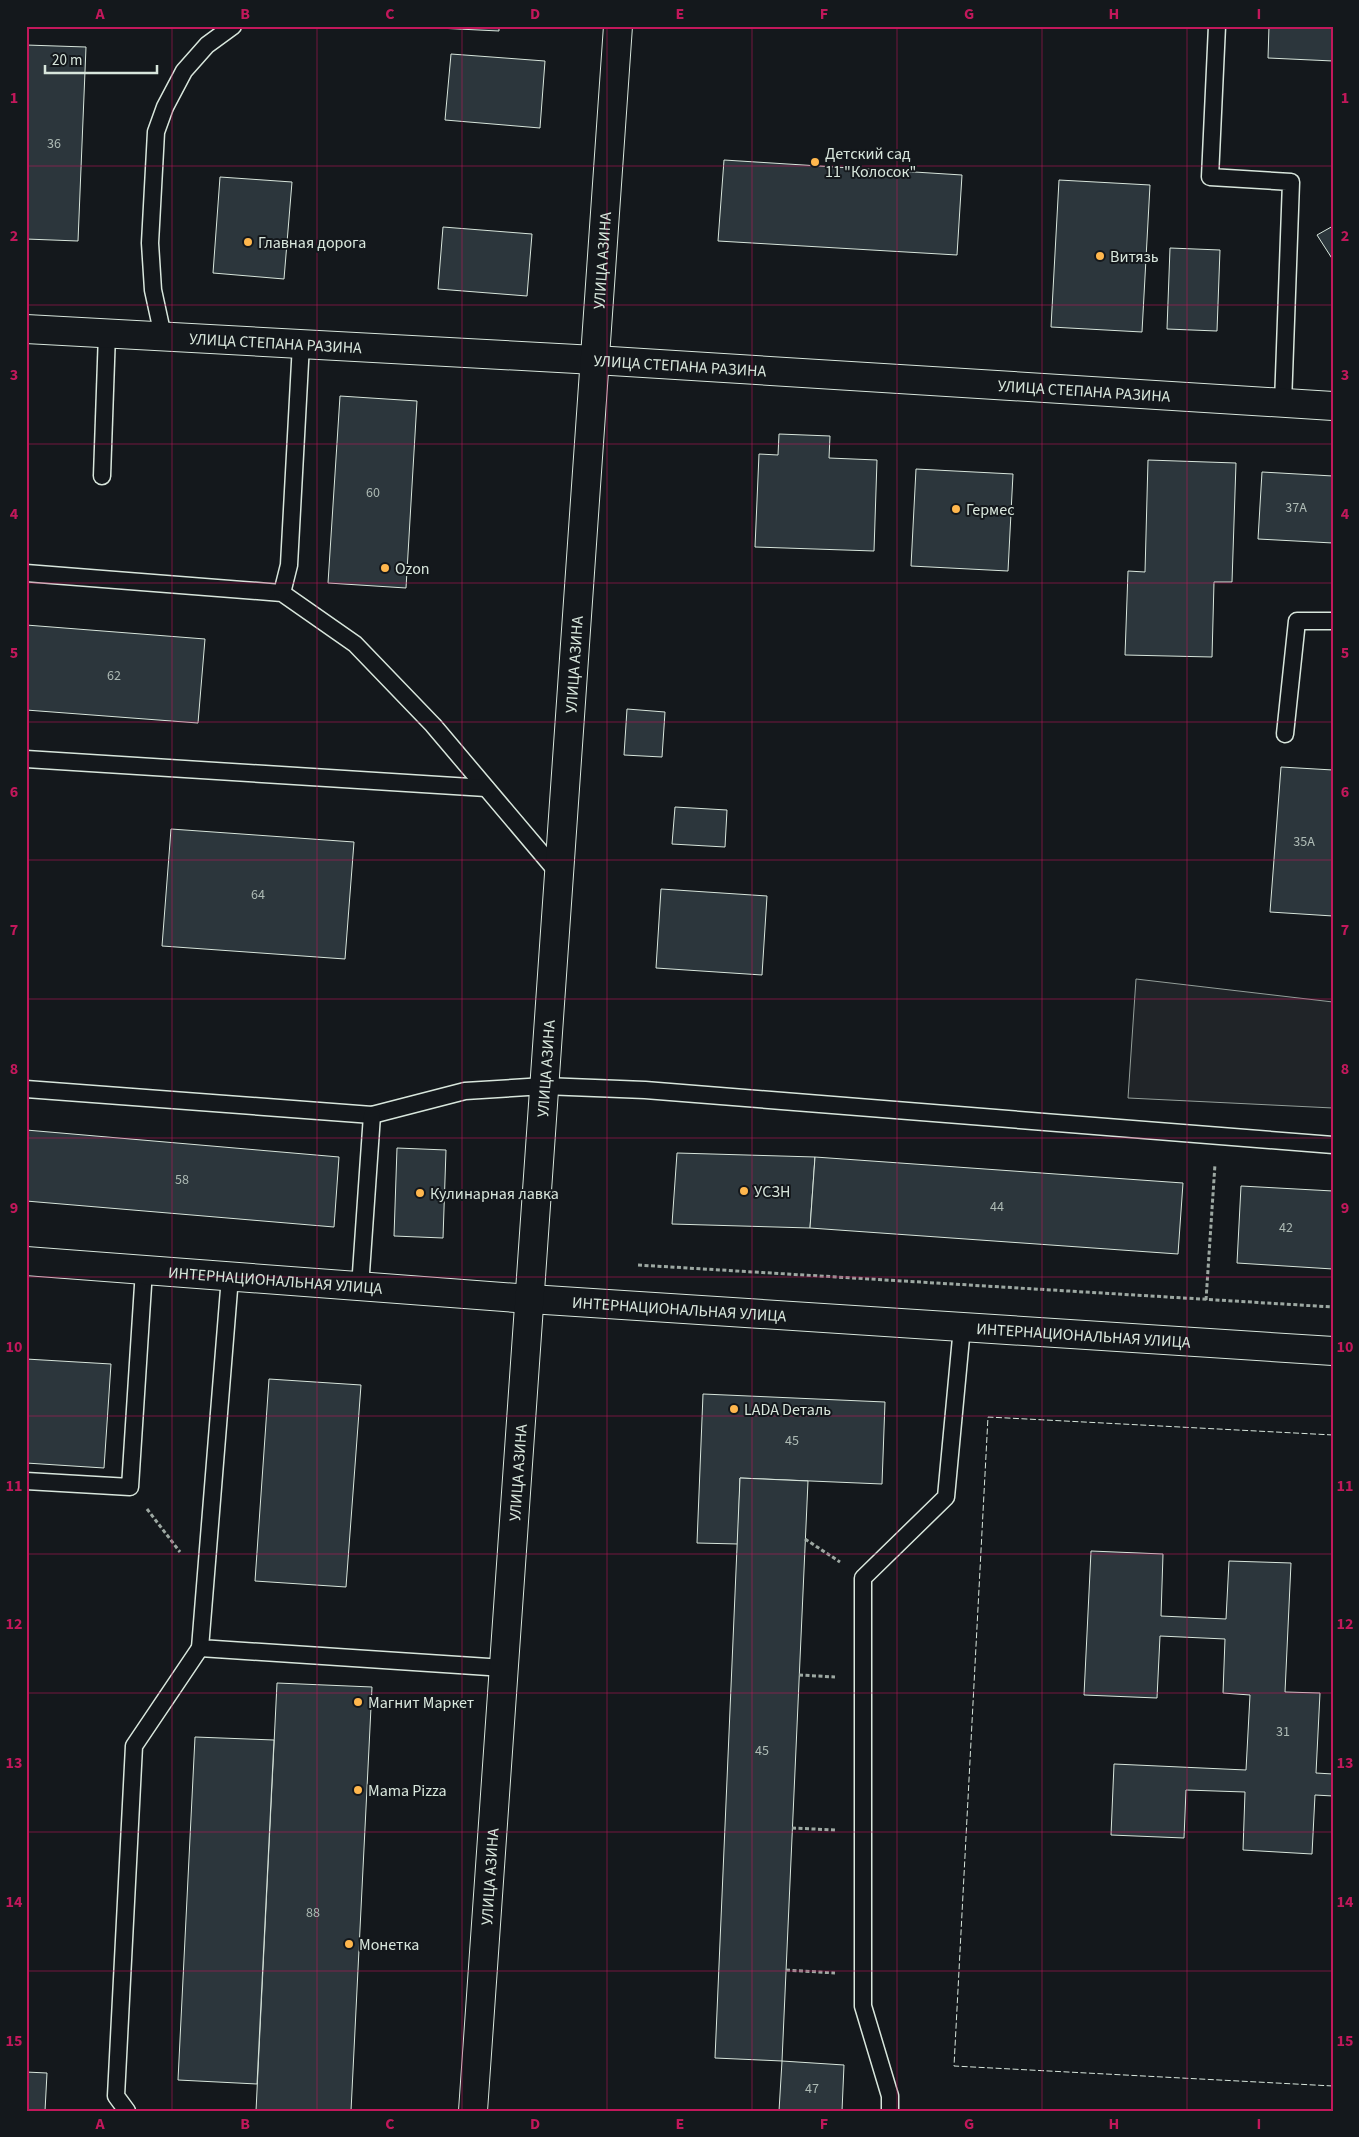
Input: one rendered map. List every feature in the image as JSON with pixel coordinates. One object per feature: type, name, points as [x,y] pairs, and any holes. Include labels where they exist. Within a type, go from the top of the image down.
[{"type":"street","name":"УЛИЦА АЗИНА","points":[[474,2111],[618,26]]},
{"type":"street","name":"УЛИЦА СТЕПАНА РАЗИНА","points":[[26,329],[595,360],[1333,406]]},
{"type":"street","name":"ИНТЕРНАЦИОНАЛЬНАЯ УЛИЦА","points":[[26,1261],[360,1287],[1333,1351]]},
{"type":"lane","points":[[163,336],[151,274],[150,243],[156,132],[164,106],[184,71],[207,45],[233,26]]},
{"type":"lane","points":[[1217,26],[1210,177],[1291,182],[1283,403]]},
{"type":"lane","points":[[102,476],[107,333]]},
{"type":"lane","points":[[282,593],[289,565],[301,344]]},
{"type":"lane","points":[[26,573],[282,593],[355,644],[433,725],[559,874]]},
{"type":"lane","points":[[1285,734],[1297,622],[1333,620]]},
{"type":"lane","points":[[26,759],[486,788]]},
{"type":"lane","points":[[26,1089],[372,1115],[465,1091],[544,1086],[645,1090],[1333,1145]]},
{"type":"lane","points":[[360,1287],[372,1115]]},
{"type":"lane","points":[[26,1481],[130,1487],[144,1270]]},
{"type":"lane","points":[[127,2111],[116,2096],[134,1746],[200,1648],[230,1277]]},
{"type":"lane","points":[[890,2111],[890,2096],[863,2006],[863,1578],[946,1497],[962,1327]]},
{"type":"lane","points":[[200,1648],[504,1668]]},
{"type":"path","points":[[1206,1300],[1217,1136]]},
{"type":"path","points":[[638,1265],[1333,1307]]},
{"type":"path","points":[[130,1487],[205,1585]]},
{"type":"path","points":[[805,1539],[863,1578]]},
{"type":"path","points":[[799,1675],[863,1678]]},
{"type":"path","points":[[792,1828],[863,1831]]},
{"type":"path","points":[[786,1970],[863,1975]]},
{"type":"shaded area","points":[[1136,979],[1333,1002],[1333,1108],[1128,1098]]},
{"type":"building","points":[[397,26],[499,26],[499,31]]},
{"type":"building","points":[[1269,26],[1333,26],[1333,61],[1268,58]]},
{"type":"building","points":[[26,45],[86,47],[78,241],[26,239]]},
{"type":"building","points":[[451,54],[545,61],[540,128],[445,120]]},
{"type":"building","points":[[724,160],[962,175],[957,255],[718,241]]},
{"type":"building","points":[[220,177],[292,182],[284,279],[213,273]]},
{"type":"building","name":"Витязь","points":[[1059,180],[1150,185],[1142,332],[1051,327]]},
{"type":"building","points":[[1333,226],[1333,260],[1317,235]]},
{"type":"building","points":[[443,227],[532,234],[527,296],[438,289]]},
{"type":"building","points":[[1170,248],[1220,250],[1217,331],[1167,329]]},
{"type":"building","points":[[340,396],[417,401],[406,588],[328,583]]},
{"type":"building","points":[[779,434],[830,436],[829,458],[877,460],[874,551],[755,547],[759,454],[778,455]]},
{"type":"building","points":[[1148,460],[1236,463],[1232,582],[1214,582],[1212,657],[1125,655],[1128,571],[1145,572]]},
{"type":"building","points":[[916,469],[1013,474],[1008,571],[911,566]]},
{"type":"building","points":[[1262,472],[1333,476],[1333,543],[1258,539]]},
{"type":"building","points":[[26,625],[205,639],[198,723],[26,710]]},
{"type":"building","points":[[627,709],[665,712],[662,757],[624,755]]},
{"type":"building","points":[[1281,767],[1333,770],[1333,916],[1270,912]]},
{"type":"building","points":[[675,807],[727,810],[725,847],[672,844]]},
{"type":"building","points":[[171,829],[354,842],[345,959],[162,946]]},
{"type":"building","points":[[661,889],[767,896],[762,975],[656,968]]},
{"type":"building","points":[[26,1130],[339,1157],[334,1227],[26,1201]]},
{"type":"building","name":"Кулинарная лавка","points":[[397,1148],[446,1150],[443,1238],[394,1236]]},
{"type":"building","name":"УСЗН","points":[[677,1153],[815,1157],[810,1228],[672,1224]]},
{"type":"building","points":[[815,1157],[1183,1183],[1178,1254],[810,1228]]},
{"type":"building","points":[[1241,1186],[1333,1191],[1333,1269],[1237,1263]]},
{"type":"building","points":[[26,1359],[111,1364],[104,1468],[26,1463]]},
{"type":"building","points":[[269,1379],[361,1385],[346,1587],[255,1581]]},
{"type":"building","points":[[703,1394],[885,1402],[882,1484],[740,1478],[738,1544],[697,1543]]},
{"type":"building","points":[[740,1478],[808,1481],[782,2061],[715,2058]]},
{"type":"building","points":[[1091,1551],[1163,1554],[1161,1616],[1226,1619],[1229,1561],[1291,1563],[1285,1692],[1320,1693],[1316,1773],[1333,1774],[1333,1796],[1315,1795],[1312,1854],[1243,1850],[1245,1792],[1186,1790],[1184,1838],[1111,1835],[1114,1764],[1246,1770],[1250,1695],[1223,1693],[1225,1639],[1160,1636],[1157,1698],[1084,1695]]},
{"type":"building","points":[[277,1683],[372,1687],[351,2111],[256,2111]]},
{"type":"building","points":[[195,1737],[274,1740],[257,2084],[178,2080]]},
{"type":"building","points":[[782,2061],[844,2065],[842,2111],[779,2111]]},
{"type":"building","points":[[26,2072],[47,2073],[45,2111],[26,2111]]},
{"type":"fence","points":[[1333,1435],[988,1417],[954,2066],[1333,2086]]},
{"type":"place","name":"Детский сад 11 \"Колосок\"","points":[[815,162]]},
{"type":"place","name":"Главная дорога","points":[[248,242]]},
{"type":"place","name":"Витязь","points":[[1100,256]]},
{"type":"place","name":"Гермес","points":[[956,509]]},
{"type":"place","name":"Ozon","points":[[385,568]]},
{"type":"place","name":"УСЗН","points":[[744,1191]]},
{"type":"place","name":"Кулинарная лавка","points":[[420,1193]]},
{"type":"place","name":"LADA Dеталь","points":[[734,1409]]},
{"type":"place","name":"Магнит Маркет","points":[[358,1702]]},
{"type":"place","name":"Mama Pizza","points":[[358,1790]]},
{"type":"place","name":"Монетка","points":[[349,1944]]}]
